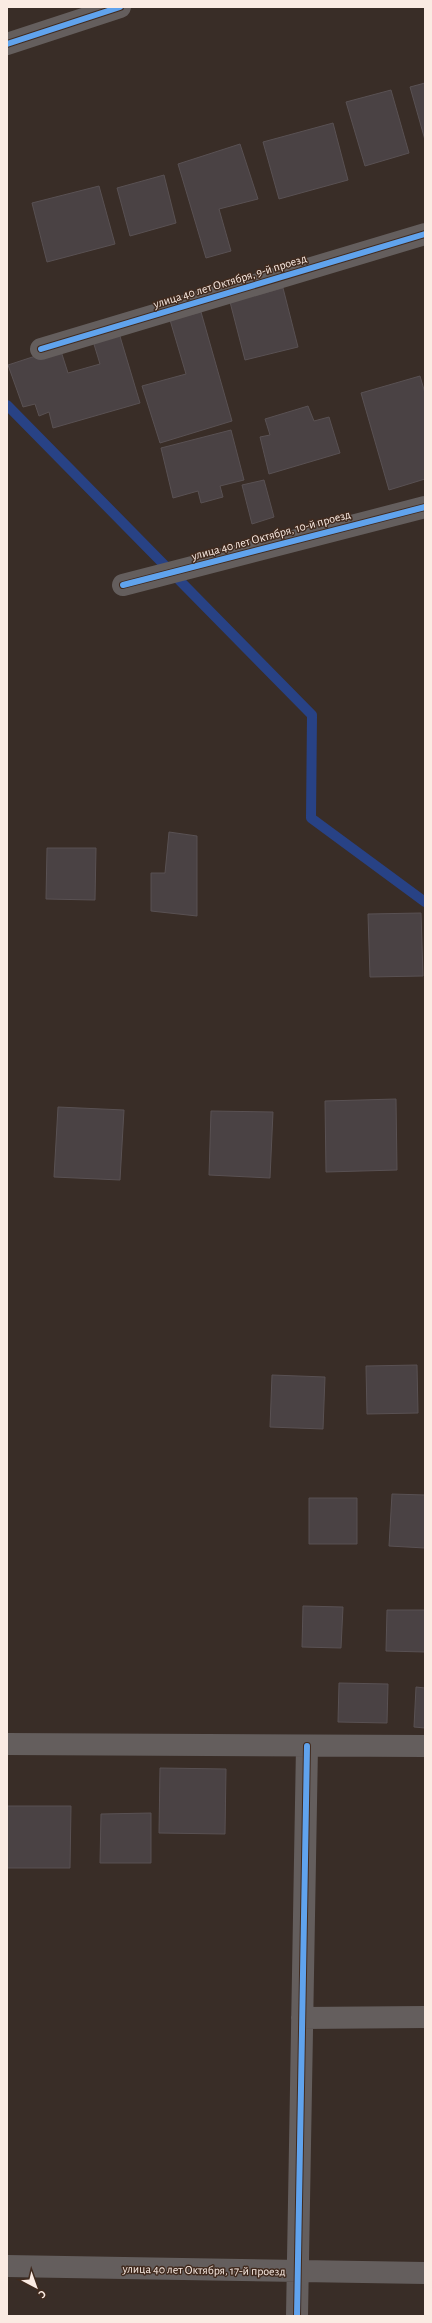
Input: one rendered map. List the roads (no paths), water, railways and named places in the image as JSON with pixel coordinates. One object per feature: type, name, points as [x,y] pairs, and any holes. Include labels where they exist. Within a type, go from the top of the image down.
[{"type":"street","points":[[7,44],[120,7]]},
{"type":"street","name":"улица 40 лет Октября, 9-й проезд","points":[[41,349],[425,234]]},
{"type":"street","name":"улица 40 лет Октября, 10-й проезд","points":[[123,585],[425,507]]},
{"type":"street","points":[[7,1744],[425,1746]]},
{"type":"street","points":[[297,2316],[307,1746]]},
{"type":"street","points":[[302,2018],[425,2017]]},
{"type":"street","name":"улица 40 лет Октября, 17-й проезд","points":[[7,2266],[425,2273]]},
{"type":"waterway","points":[[7,405],[312,715],[311,818],[425,902]]}]
